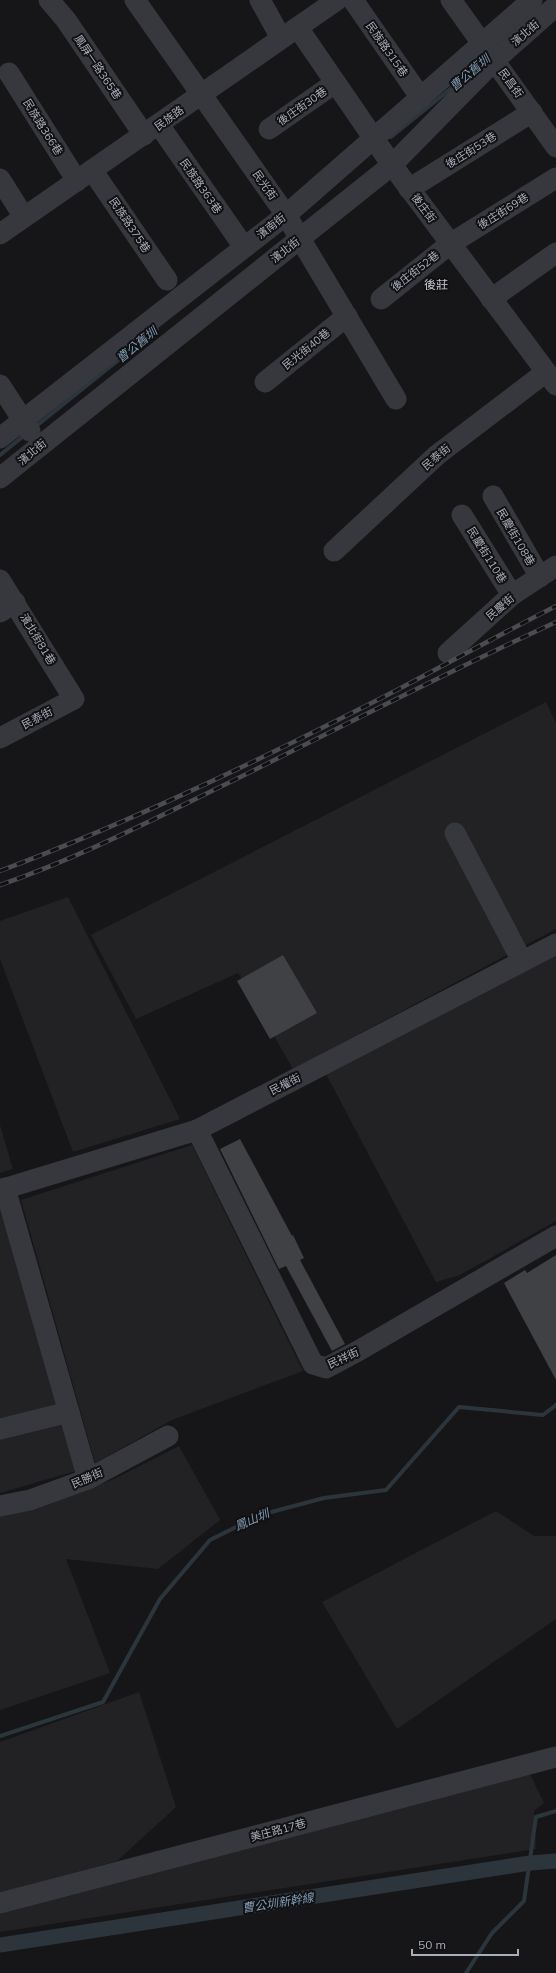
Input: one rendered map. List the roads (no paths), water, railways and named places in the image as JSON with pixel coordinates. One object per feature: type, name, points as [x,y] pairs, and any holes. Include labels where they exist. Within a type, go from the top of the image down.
[{"type":"street","name":"鳳屏一路365巷","points":[[48,0],[66,20],[151,130]]},
{"type":"street","name":"民光街","points":[[135,0],[286,214],[396,398]]},
{"type":"street","name":"後庄街","points":[[260,0],[336,83],[392,166],[551,378]]},
{"type":"street","name":"民族路","points":[[0,234],[337,0]]},
{"type":"street","name":"民族路315巷","points":[[353,0],[421,98]]},
{"type":"street","name":"民昌街","points":[[451,0],[556,147]]},
{"type":"street","name":"濱南街","points":[[0,438],[32,433],[244,247],[286,214],[421,98],[490,53],[532,0]]},
{"type":"street","name":"濱北街","points":[[0,478],[32,433],[301,238],[392,166],[490,53],[556,6]]},
{"type":"street","name":"民族路366巷","points":[[9,73],[85,176]]},
{"type":"street","name":"後庄街30巷","points":[[269,129],[336,83]]},
{"type":"street","name":"後庄街53巷","points":[[409,189],[532,112]]},
{"type":"street","name":"民族路363巷","points":[[151,130],[244,247]]},
{"type":"street","name":"民族路375巷","points":[[85,176],[167,280]]},
{"type":"street","name":"後庄街69巷","points":[[450,244],[556,178]]},
{"type":"street","points":[[0,179],[24,217]]},
{"type":"street","name":"後庄街52巷","points":[[381,298],[450,244]]},
{"type":"street","points":[[492,299],[556,253]]},
{"type":"street","name":"民光街40巷","points":[[265,382],[347,316]]},
{"type":"street","name":"民泰街","points":[[334,551],[437,455],[551,378]]},
{"type":"street","points":[[0,385],[32,433]]},
{"type":"street","name":"民慶街108巷","points":[[493,496],[548,572]]},
{"type":"street","name":"民慶街110巷","points":[[462,516],[512,596]]},
{"type":"street","name":"民慶街","points":[[448,653],[512,596],[548,572]]},
{"type":"street","name":"濱北街81巷","points":[[0,580],[7,607],[74,699]]},
{"type":"street","name":"民泰街","points":[[0,738],[74,699]]},
{"type":"street","points":[[455,833],[522,961]]},
{"type":"street","name":"民權街","points":[[3,1189],[197,1130],[556,944]]},
{"type":"street","name":"民祥街","points":[[197,1130],[313,1364],[326,1368],[358,1352],[556,1236]]},
{"type":"street","points":[[3,1189],[88,1479]]},
{"type":"street","points":[[0,1429],[69,1412]]},
{"type":"street","name":"民勝街","points":[[0,1506],[30,1500],[88,1479],[168,1436]]},
{"type":"street","name":"美庄路17巷","points":[[0,1903],[556,1757]]},
{"type":"waterway","name":"曹公舊圳","points":[[391,137],[459,82]]},
{"type":"waterway","name":"曹公舊圳","points":[[35,427],[157,329]]},
{"type":"waterway","name":"曹公舊圳","points":[[0,455],[26,434]]},
{"type":"waterway","name":"鳳山圳","points":[[0,1736],[103,1702],[160,1599],[210,1540],[260,1515],[324,1498],[386,1490],[459,1407],[543,1415],[556,1405]]},
{"type":"waterway","points":[[466,1973],[492,1933],[524,1901],[536,1817],[556,1811]]},
{"type":"waterway","name":"曹公圳新幹線","points":[[0,1945],[530,1863],[556,1861]]},
{"type":"railway","points":[[0,871],[151,809],[251,763],[397,690],[556,606]]},
{"type":"railway","points":[[0,885],[56,864],[139,827],[556,622]]},
{"type":"district","name":"後莊","points":[[436,285]]}]
